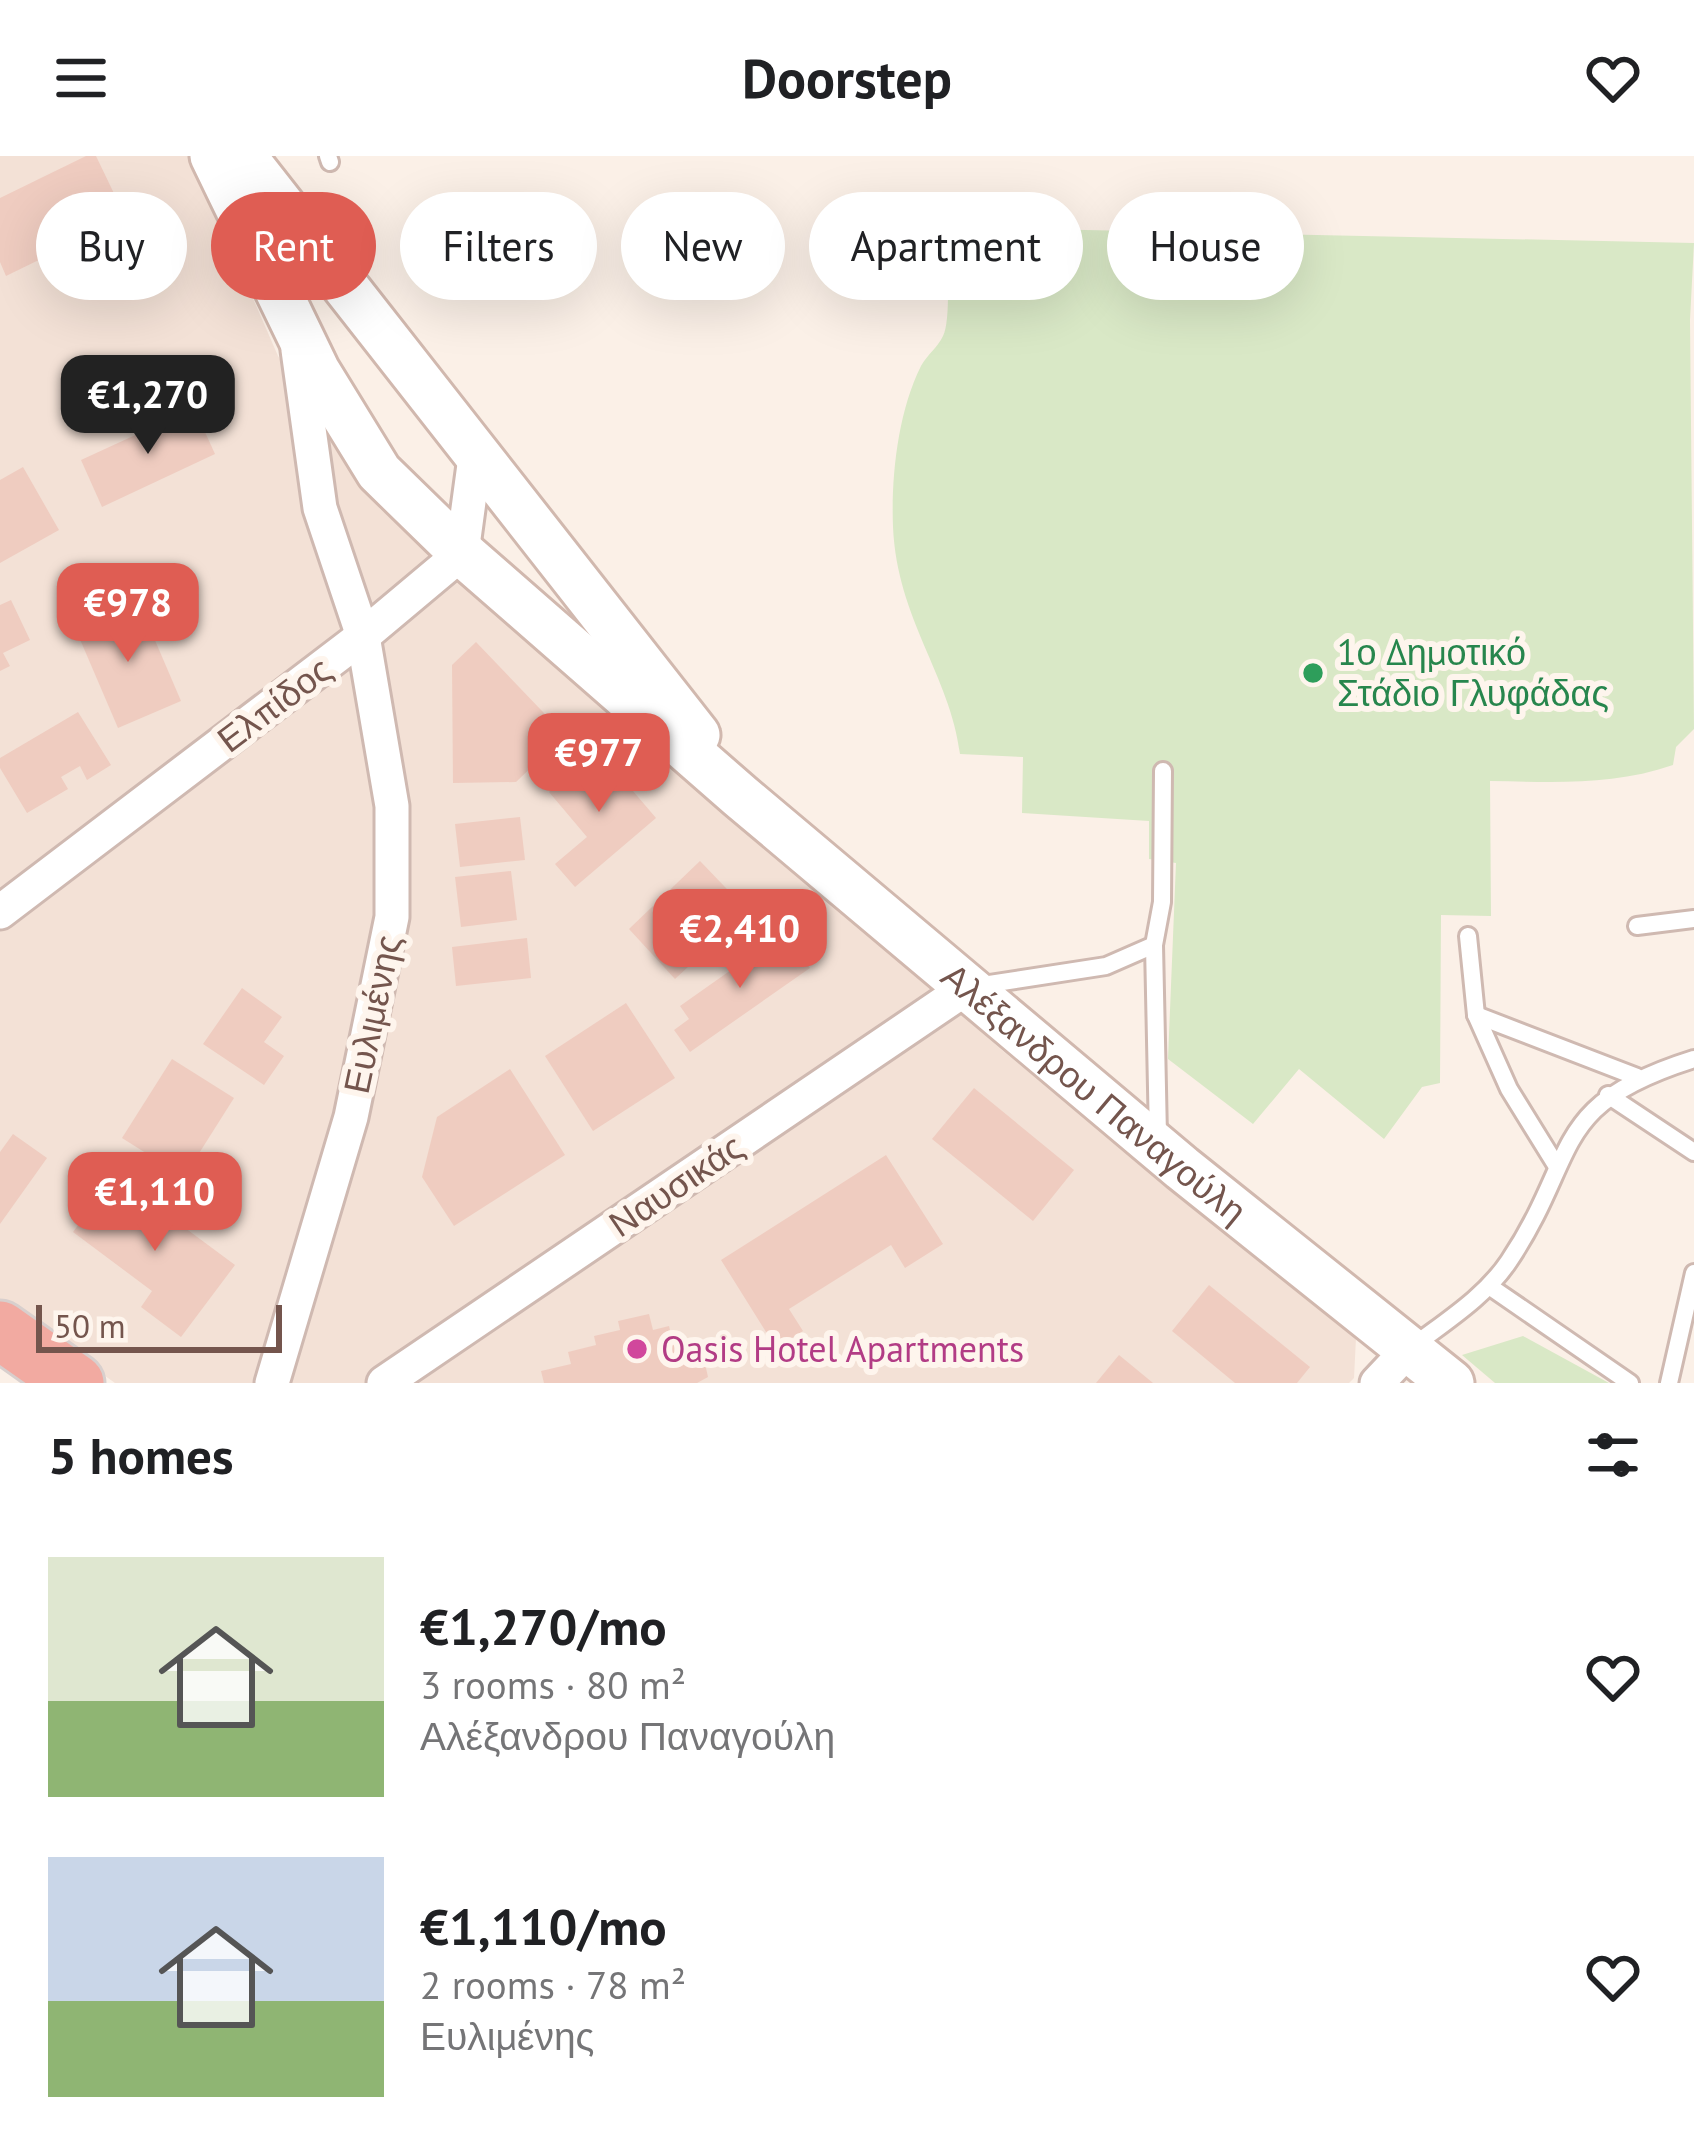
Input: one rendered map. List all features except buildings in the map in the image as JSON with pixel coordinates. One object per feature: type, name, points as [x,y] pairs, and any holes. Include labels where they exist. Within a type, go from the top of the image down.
[{"type":"highway","points":[[0,1330],[75,1383]]},
{"type":"street","name":"Αλέξανδρου Παναγούλη","points":[[213,156],[362,452],[462,553],[740,796],[1159,1148],[1451,1383]]},
{"type":"street","name":"Αλέξανδρου Παναγούλη","points":[[243,156],[650,670],[740,796]]},
{"type":"street","name":"Ευλιμένης","points":[[272,1383],[351,1117],[392,917],[392,806],[363,636],[320,508],[294,322]]},
{"type":"street","points":[[462,553],[476,450]]},
{"type":"street","name":"Ελπίδος","points":[[4,900],[363,636],[462,553]]},
{"type":"street","name":"Ναυσικάς","points":[[385,1383],[968,987]]},
{"type":"street","points":[[1376,1383],[1410,1348]]},
{"type":"lane","points":[[1159,1148],[1154,945],[1162,902],[1163,771]]},
{"type":"lane","points":[[1637,926],[1694,920]]},
{"type":"lane","points":[[1468,936],[1475,1015],[1509,1089],[1556,1165]]},
{"type":"lane","points":[[968,987],[1040,980],[1106,966],[1154,945]]},
{"type":"lane","points":[[1475,1015],[1637,1077]]},
{"type":"lane","points":[[1410,1348],[1489,1286],[1510,1259],[1556,1165],[1588,1114],[1637,1077],[1694,1059]]},
{"type":"lane","points":[[1608,1095],[1694,1152]]},
{"type":"lane","points":[[1669,1383],[1694,1273]]},
{"type":"lane","points":[[1489,1286],[1630,1383]]},
{"type":"shaded area","points":[[0,156],[191,156],[211,202],[211,300],[254,300],[278,356],[380,509],[1003,1051],[1356,1338],[1354,1378],[1349,1383],[115,1383],[0,1301]]},
{"type":"green space","name":"1ο Δημοτικό Στάδιο Γλυφάδας","points":[[1083,230],[1107,230],[1107,300],[1304,300],[1304,235],[1694,243],[1690,320],[1694,729],[1676,747],[1673,765],[1650,772],[1583,781],[1490,781],[1491,916],[1441,915],[1440,1083],[1422,1087],[1384,1139],[1299,1069],[1253,1124],[1168,1059],[1176,863],[1149,859],[1149,821],[1022,813],[1023,757],[960,754],[946,698],[904,590],[893,527],[895,466],[907,403],[921,366],[946,327],[948,300],[1083,300]]},
{"type":"green space","points":[[1523,1336],[1609,1383],[1495,1383],[1462,1355]]},
{"type":"place","name":"1ο Δημοτικό Στάδιο Γλυφάδας","points":[[1313,673]]},
{"type":"place","name":"Oasis Hotel Apartments","points":[[637,1349]]}]
